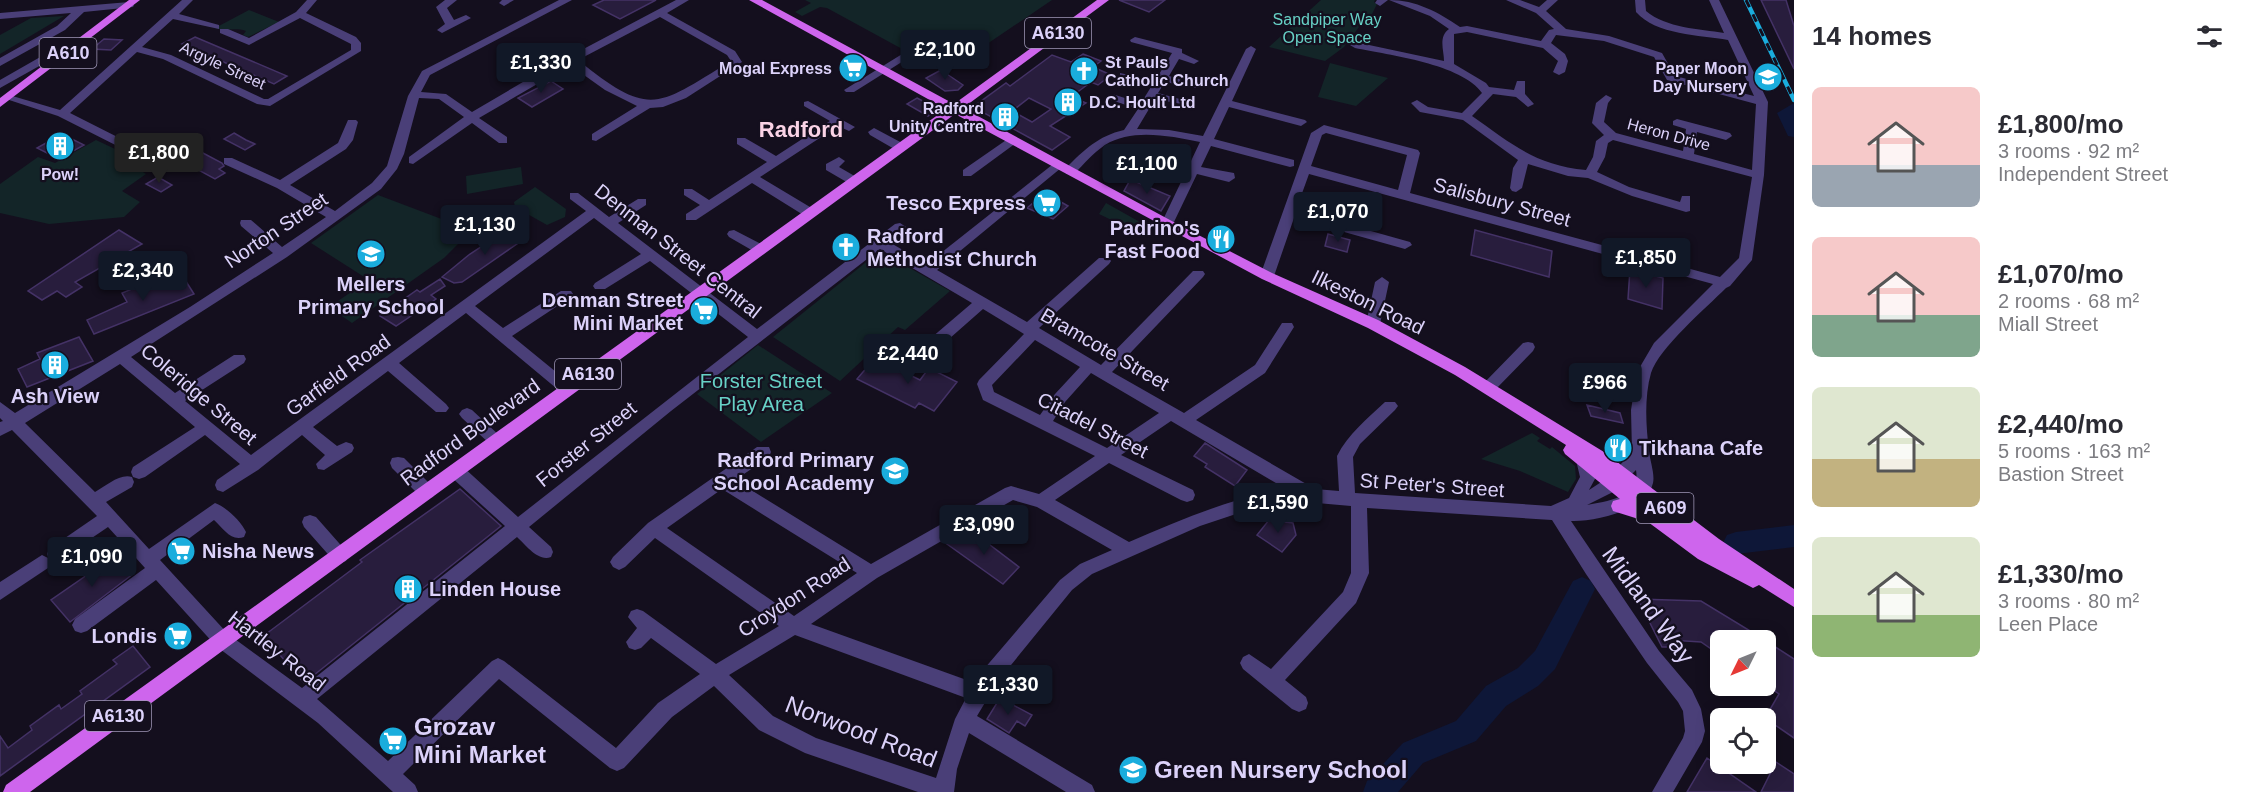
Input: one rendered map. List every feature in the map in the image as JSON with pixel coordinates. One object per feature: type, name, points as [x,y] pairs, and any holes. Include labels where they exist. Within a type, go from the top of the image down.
[{"type":"main road","name":"A6130","points":[[954,108],[1104,0]]},
{"type":"main road","name":"Ilkeston Road","points":[[761,1],[1167,225],[1267,276],[1373,324],[1488,388],[1547,427]]},
{"type":"main road","name":"A610","points":[[4,101],[132,3]]},
{"type":"main road","name":"Radford Boulevard","points":[[14,792],[954,108]]},
{"type":"main road","name":"A609","points":[[1547,427],[1584,460],[1617,478]]},
{"type":"main road","name":"A609","points":[[1547,427],[1573,441],[1617,478],[1631,498],[1692,546],[1733,571],[1788,595]]},
{"type":"main road","name":"A609","points":[[1631,498],[1788,595]]},
{"type":"street","points":[[18,14],[29,0]]},
{"type":"street","points":[[62,114],[188,0]]},
{"type":"street","name":"Argyle Street","points":[[172,15],[228,31],[249,42],[300,14],[312,0]]},
{"type":"street","points":[[452,0],[441,7],[446,27],[466,18]]},
{"type":"street","name":"Norton Street","points":[[7,425],[282,254],[334,216],[386,176],[395,164],[419,82],[426,73],[567,0]]},
{"type":"street","points":[[412,160],[474,117],[684,0]]},
{"type":"street","points":[[1394,0],[1434,14],[1457,30]]},
{"type":"street","points":[[1511,0],[1540,11],[1562,30]]},
{"type":"street","points":[[1540,11],[1553,0]]},
{"type":"street","points":[[1631,498],[1646,481],[1641,452],[1640,410],[1644,372],[1672,333],[1725,283],[1744,260],[1758,175],[1761,102],[1713,0]]},
{"type":"street","points":[[0,16],[80,10],[132,3]]},
{"type":"street","points":[[1643,5],[1644,16],[1656,22],[1732,38]]},
{"type":"street","points":[[0,63],[61,28],[80,10]]},
{"type":"street","points":[[596,137],[647,105],[669,102],[736,62],[731,53],[660,13]]},
{"type":"street","name":"Argyle Street","points":[[134,48],[167,57],[261,102],[270,103],[356,51],[356,43],[352,39],[300,14]]},
{"type":"street","points":[[1448,65],[1450,32],[1467,29],[1529,44],[1545,44],[1561,56],[1561,66],[1575,64]]},
{"type":"street","points":[[1545,44],[1553,32],[1562,30],[1648,50],[1664,60],[1667,73],[1671,78],[1761,102]]},
{"type":"street","points":[[1128,135],[1178,51],[1135,40]]},
{"type":"street","points":[[1356,44],[1448,65],[1486,90],[1520,89],[1528,104]]},
{"type":"street","points":[[850,90],[920,46]]},
{"type":"street","points":[[0,85],[46,58],[72,50]]},
{"type":"street","points":[[1167,225],[1251,50]]},
{"type":"street","points":[[1176,55],[1194,61]]},
{"type":"street","points":[[572,61],[595,78],[647,105]]},
{"type":"street","points":[[1124,75],[1157,86],[1183,103]]},
{"type":"street","points":[[1157,86],[1192,86]]},
{"type":"street","points":[[1466,117],[1469,111],[1485,97],[1486,90]]},
{"type":"street","points":[[416,95],[442,96],[503,140]]},
{"type":"street","points":[[1112,97],[1144,107]]},
{"type":"street","points":[[1606,98],[1602,103],[1598,123],[1612,136]]},
{"type":"street","points":[[4,101],[62,114],[151,159]]},
{"type":"street","points":[[1226,103],[1301,122]]},
{"type":"street","points":[[691,217],[777,162],[843,124],[808,104]]},
{"type":"street","points":[[1420,109],[1466,117],[1525,159],[1568,172],[1590,174],[1629,193],[1686,208],[1686,199]]},
{"type":"street","points":[[1677,123],[1726,136]]},
{"type":"street","points":[[280,185],[336,150],[347,140],[347,127]]},
{"type":"street","points":[[1688,155],[1692,127]]},
{"type":"street","points":[[1267,276],[1289,212],[1297,166],[1317,133],[1324,129],[1414,153],[1403,195]]},
{"type":"street","points":[[874,132],[900,147]]},
{"type":"street","name":"Salisbury Street","points":[[928,270],[1099,144],[1116,136],[1176,134],[1725,283]]},
{"type":"street","name":"Heron Drive","points":[[1590,174],[1599,157],[1602,141],[1612,136],[1758,175]]},
{"type":"street","points":[[968,173],[988,164],[1012,140]]},
{"type":"street","points":[[743,145],[777,162]]},
{"type":"street","points":[[1504,172],[1517,182],[1520,165],[1525,159]]},
{"type":"street","points":[[839,161],[830,167],[854,181]]},
{"type":"street","points":[[239,162],[334,216]]},
{"type":"street","points":[[1194,169],[1229,177]]},
{"type":"street","points":[[752,178],[810,213]]},
{"type":"street","points":[[688,192],[708,205]]},
{"type":"street","name":"Denman Street Central","points":[[574,196],[758,337]]},
{"type":"street","points":[[610,222],[642,202]]},
{"type":"street","name":"Garfield Road","points":[[252,465],[595,211]]},
{"type":"street","points":[[1289,212],[1405,245]]},
{"type":"street","points":[[246,223],[282,254]]},
{"type":"street","name":"Forster Street","points":[[303,699],[517,526],[900,227]]},
{"type":"street","points":[[735,234],[760,249]]},
{"type":"street","name":"Bramcote Street","points":[[879,242],[1309,494]]},
{"type":"street","points":[[604,280],[651,254]]},
{"type":"street","points":[[1032,331],[1104,261]]},
{"type":"street","points":[[1043,423],[1060,399],[1097,369],[1200,275]]},
{"type":"street","points":[[1373,324],[1382,282]]},
{"type":"street","points":[[502,336],[566,294]]},
{"type":"street","points":[[936,342],[982,302]]},
{"type":"street","points":[[466,306],[567,389]]},
{"type":"street","points":[[1128,550],[1041,501],[1110,456],[1260,369],[1287,327]]},
{"type":"street","name":"Citadel Street","points":[[1032,331],[984,384],[988,396],[1187,495]]},
{"type":"street","points":[[1488,388],[1528,347]]},
{"type":"street","name":"Coleridge Street","points":[[120,356],[252,465],[223,485]]},
{"type":"street","points":[[389,363],[423,402],[441,408]]},
{"type":"street","points":[[174,401],[233,366]]},
{"type":"street","points":[[1272,681],[1350,597],[1360,573],[1353,501],[1345,456],[1355,440],[1390,406]]},
{"type":"street","name":"Hartley Road","points":[[0,408],[7,425],[94,501],[222,640],[303,699],[408,792]]},
{"type":"street","points":[[467,414],[496,441]]},
{"type":"street","points":[[139,471],[206,427]]},
{"type":"street","points":[[303,427],[335,456]]},
{"type":"street","points":[[619,562],[654,528],[763,452]]},
{"type":"street","points":[[1617,478],[1641,452]]},
{"type":"street","points":[[1576,500],[1588,477],[1584,460]]},
{"type":"street","points":[[398,463],[427,492]]},
{"type":"street","points":[[456,471],[546,552]]},
{"type":"street","name":"St Peter's Street","points":[[1556,511],[1576,500],[1605,490],[1617,478]]},
{"type":"street","points":[[722,481],[871,573]]},
{"type":"street","points":[[94,501],[126,482]]},
{"type":"street","name":"Croydon Road","points":[[389,774],[498,667],[617,761],[665,710],[715,674],[794,626],[871,573],[1011,493],[1041,501]]},
{"type":"street","name":"St Peter's Street","points":[[944,792],[946,769],[964,719],[1011,650],[1066,585],[1086,569],[1128,550],[1238,505],[1271,497],[1309,494],[1353,501],[1578,514],[1631,498]]},
{"type":"street","points":[[81,625],[216,510],[238,532]]},
{"type":"street","name":"Midland Way","points":[[1556,511],[1592,569],[1653,657],[1685,696],[1692,709],[1695,731],[1692,742],[1662,792]]},
{"type":"street","points":[[0,592],[108,517]]},
{"type":"street","points":[[310,522],[340,556]]},
{"type":"street","points":[[654,528],[794,626],[980,694]]},
{"type":"street","name":"Norwood Road","points":[[635,642],[643,622],[715,674],[766,723],[812,746],[944,792]]},
{"type":"street","points":[[1249,663],[1299,703]]},
{"type":"street","points":[[964,719],[1085,792]]},
{"type":"green space","points":[[805,0],[1052,0],[956,65],[916,43],[904,50],[827,8],[820,7],[802,16],[795,12],[811,3]]},
{"type":"green space","name":"Sandpiper Way Open Space","points":[[1321,0],[1375,0],[1377,4],[1369,20],[1362,23],[1344,47],[1325,61],[1269,47]]},
{"type":"green space","points":[[249,10],[279,22],[248,37],[243,35],[246,31],[215,28]]},
{"type":"green space","points":[[64,16],[0,54],[0,35],[31,18]]},
{"type":"green space","points":[[1330,63],[1388,78],[1356,106],[1318,97]]},
{"type":"green space","points":[[96,140],[132,157],[129,163],[146,174],[122,191],[140,202],[124,217],[49,224],[0,213],[0,184],[38,157],[55,163]]},
{"type":"green space","points":[[521,167],[523,184],[467,194],[466,176]]},
{"type":"green space","points":[[535,187],[566,209],[565,217],[547,225],[515,207],[514,202]]},
{"type":"green space","points":[[378,195],[460,226],[462,240],[444,258],[352,323],[329,307],[369,280],[311,243]]},
{"type":"green space","points":[[1106,203],[1147,226],[1132,230],[1099,214]]},
{"type":"green space","points":[[880,251],[950,291],[905,330],[898,327],[840,381],[773,337]]},
{"type":"green space","name":"Forster Street Play Area","points":[[758,345],[832,393],[761,442],[697,394]]},
{"type":"green space","points":[[1532,433],[1540,438],[1537,441],[1550,449],[1552,447],[1575,466],[1576,479],[1568,492],[1520,471],[1481,459]]},
{"type":"building","points":[[604,0],[656,0],[620,19],[593,5]]},
{"type":"building","points":[[1119,0],[1165,0],[1149,12]]},
{"type":"building","points":[[1761,0],[1786,0],[1794,26],[1794,69]]},
{"type":"building","points":[[195,37],[287,76],[274,84],[182,44]]},
{"type":"building","points":[[104,39],[122,40],[111,50],[92,49]]},
{"type":"building","points":[[1083,54],[1101,61],[1093,67],[1111,75],[1098,85],[1091,82],[1071,97],[1086,103],[1050,126],[1070,137],[1052,150],[973,107],[1006,83],[1010,86],[1052,55],[1071,62]],"holes":[[[1029,98],[1051,109],[1032,122],[1012,111]]]},
{"type":"building","points":[[941,70],[963,85],[958,90],[945,91],[926,78]]},
{"type":"building","points":[[551,81],[563,89],[532,107],[518,98]]},
{"type":"building","points":[[917,98],[938,109],[928,116],[907,104]]},
{"type":"building","points":[[234,133],[255,144],[245,150],[224,139]]},
{"type":"building","name":"Pow!","points":[[62,134],[84,145],[59,159],[37,148]]},
{"type":"building","points":[[201,152],[222,163],[224,166],[219,169],[225,173],[215,179],[191,166],[196,163],[189,159]]},
{"type":"building","points":[[158,177],[172,185],[161,192],[146,184]]},
{"type":"building","points":[[1134,181],[1170,196],[1161,211],[1124,191],[1129,182]]},
{"type":"building","name":"Tesco Express","points":[[1045,193],[1068,206],[1053,219],[1027,208]]},
{"type":"building","points":[[511,227],[527,237],[462,282],[454,283],[442,277],[470,254]]},
{"type":"building","points":[[119,230],[142,244],[75,282],[82,287],[66,297],[57,291],[42,300],[28,291]]},
{"type":"building","points":[[1475,230],[1552,251],[1549,277],[1471,255]]},
{"type":"building","points":[[1328,234],[1350,240],[1347,252],[1325,246]]},
{"type":"building","points":[[1630,269],[1663,278],[1662,309],[1628,299]]},
{"type":"building","points":[[180,272],[194,294],[94,334],[87,320],[127,302],[122,293],[144,284],[146,287]]},
{"type":"building","points":[[440,279],[445,286],[431,295],[436,299],[396,326],[380,316],[417,290],[420,292]]},
{"type":"building","name":"Ash View","points":[[79,337],[93,361],[27,387],[18,369],[40,359],[37,353]]},
{"type":"building","points":[[875,358],[920,380],[929,368],[957,382],[934,411],[919,403],[915,408],[857,379]]},
{"type":"building","points":[[1587,405],[1620,413],[1623,423],[1591,416]]},
{"type":"building","points":[[1205,443],[1247,470],[1235,486],[1205,467],[1207,464],[1194,456]]},
{"type":"building","points":[[460,489],[501,526],[304,683],[267,640],[266,634],[362,562],[360,560]]},
{"type":"building","points":[[1269,520],[1293,523],[1296,535],[1282,552],[1257,535]]},
{"type":"building","points":[[969,529],[1019,567],[1003,584],[947,544]]},
{"type":"building","points":[[116,555],[133,574],[70,622],[51,600]]},
{"type":"building","points":[[1638,599],[1701,601],[1749,630],[1710,630],[1710,648],[1701,642],[1670,640],[1673,647],[1662,647]]},
{"type":"building","points":[[133,646],[150,667],[0,776],[0,736],[8,748],[32,730],[30,726],[59,705],[61,709],[82,694],[80,691],[117,664],[113,660]]},
{"type":"building","points":[[1776,647],[1794,659],[1794,738],[1776,726],[1776,708],[1771,708],[1779,694],[1776,692]]},
{"type":"building","points":[[1000,698],[1032,715],[1025,726],[1017,721],[1009,733],[987,719]]},
{"type":"building","points":[[1707,758],[1710,760],[1710,774],[1730,774],[1756,792],[1687,792]]},
{"type":"building","points":[[1776,762],[1794,774],[1794,792],[1761,792],[1770,774],[1776,774]]},
{"type":"waterway","points":[[1794,108],[1786,113],[1794,132]]},
{"type":"waterway","points":[[1736,543],[1794,536]]},
{"type":"waterway","points":[[1378,792],[1413,753],[1466,731],[1496,696],[1528,677],[1545,660],[1582,589]]},
{"type":"railway","points":[[1746,0],[1794,100]]},
{"type":"place","name":"Mogal Express","points":[[853,68]]},
{"type":"place","name":"St Pauls Catholic Church","points":[[1084,71]]},
{"type":"place","name":"Paper Moon Day Nursery","points":[[1768,77]]},
{"type":"place","name":"D.C. Hoult Ltd","points":[[1068,102]]},
{"type":"place","name":"Radford Unity Centre","points":[[1005,117]]},
{"type":"place","name":"Pow!","points":[[60,146]]},
{"type":"place","name":"Tesco Express","points":[[1047,203]]},
{"type":"place","name":"Padrino's Fast Food","points":[[1221,239]]},
{"type":"place","name":"Radford Methodist Church","points":[[846,247]]},
{"type":"place","name":"Mellers Primary School","points":[[371,254]]},
{"type":"place","name":"Denman Street Mini Market","points":[[704,311]]},
{"type":"place","name":"Ash View","points":[[55,365]]},
{"type":"place","name":"Tikhana Cafe","points":[[1618,448]]},
{"type":"place","name":"Radford Primary School Academy","points":[[895,471]]},
{"type":"place","name":"Nisha News","points":[[181,551]]},
{"type":"place","name":"Linden House","points":[[408,589]]},
{"type":"place","name":"Londis","points":[[178,636]]},
{"type":"place","name":"Grozav Mini Market","points":[[393,741]]},
{"type":"place","name":"Green Nursery School","points":[[1133,770]]},
{"type":"district","name":"Radford","points":[[801,129]]}]
